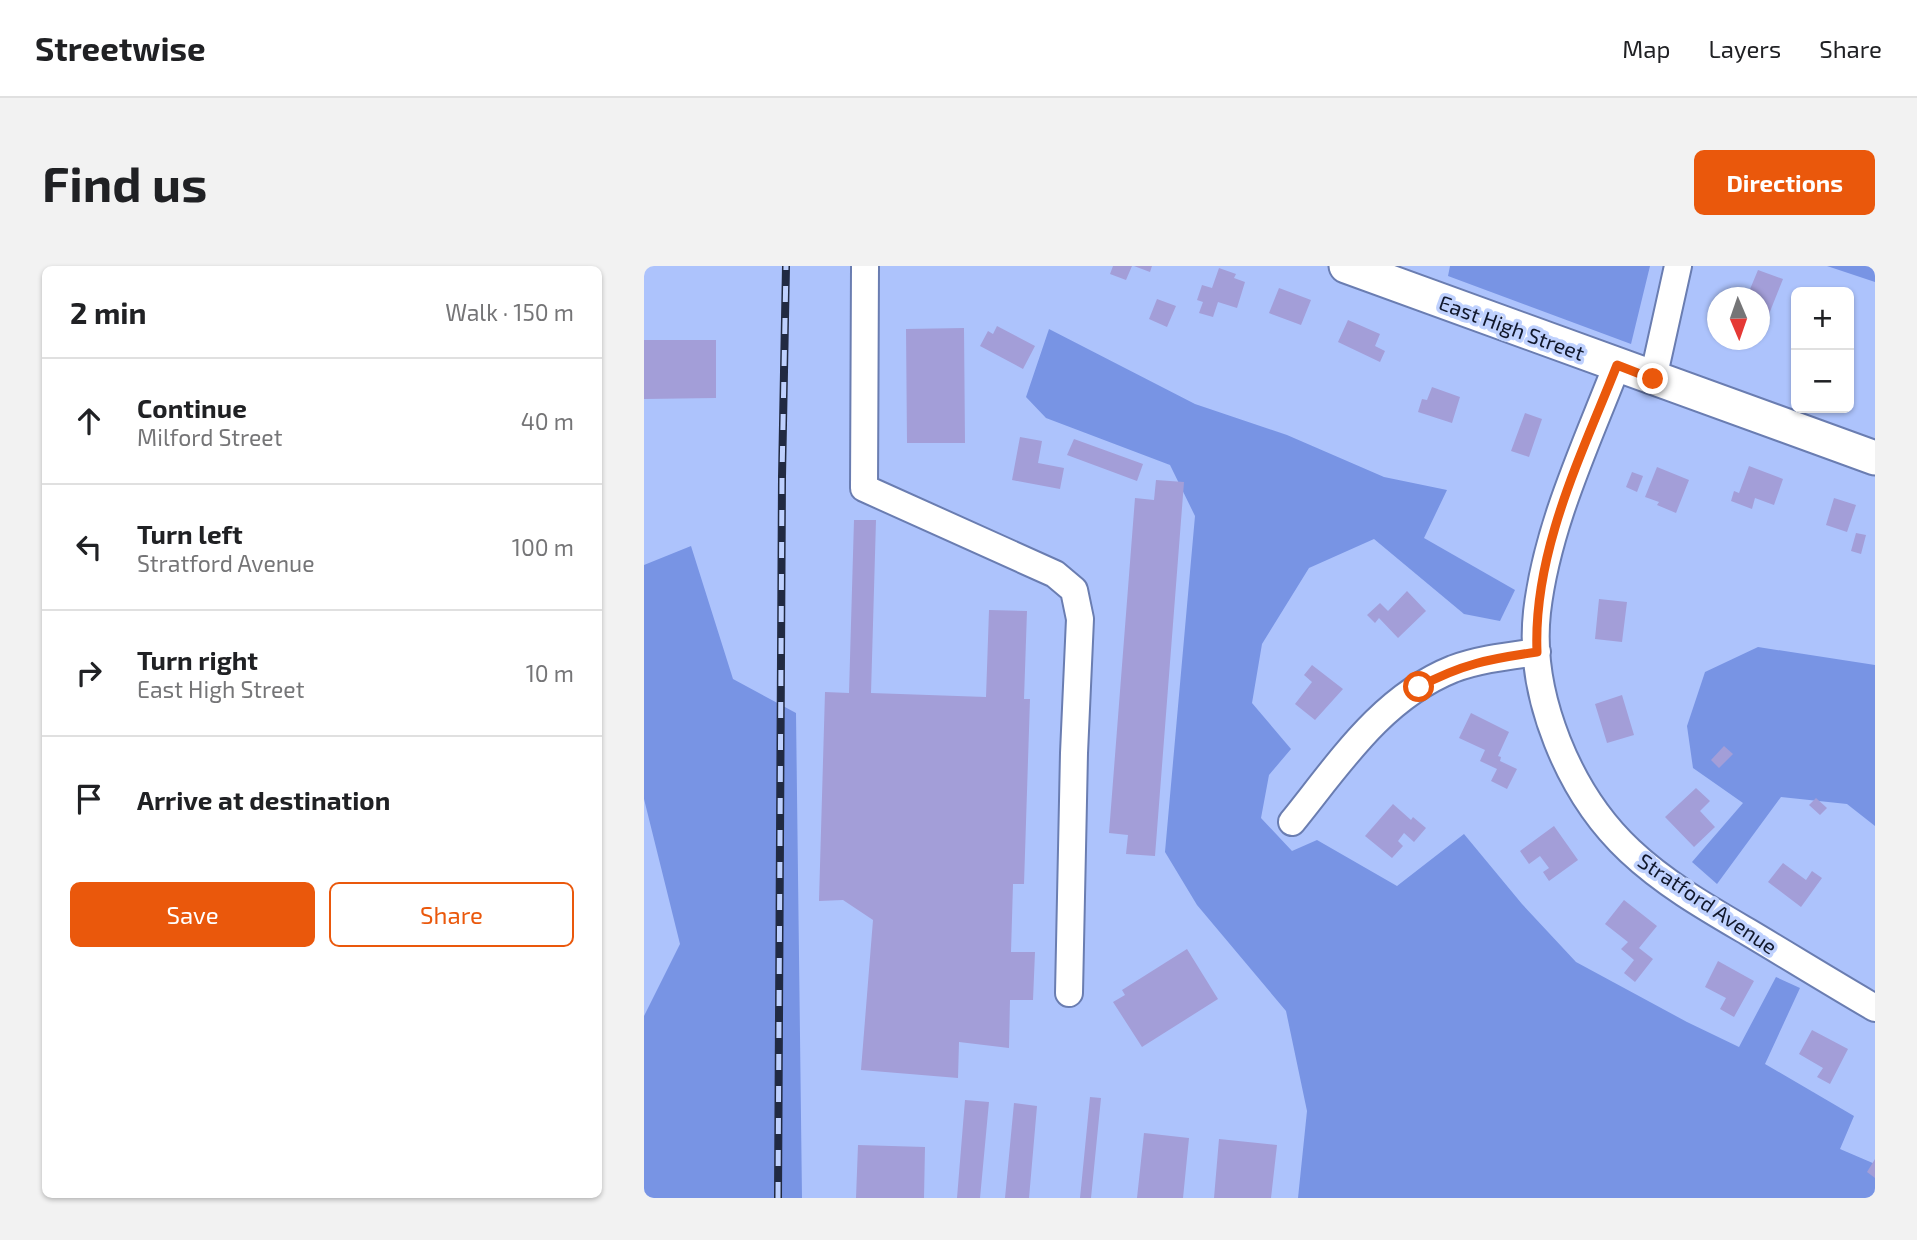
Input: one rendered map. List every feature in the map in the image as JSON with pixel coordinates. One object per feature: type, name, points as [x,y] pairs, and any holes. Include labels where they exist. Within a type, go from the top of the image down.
[{"type":"main road","name":"East High Street","points":[[1346,266],[1875,458]]},
{"type":"street","points":[[865,266],[864,488],[1055,574],[1074,590],[1080,619],[1069,993]]},
{"type":"street","points":[[1653,379],[1678,266]]},
{"type":"street","name":"Stratford Avenue","points":[[1617,365],[1570,486],[1551,546],[1537,612],[1540,682],[1547,711],[1569,766],[1587,797],[1628,849],[1653,871],[1713,911],[1875,1008]]},
{"type":"street","points":[[1292,822],[1368,729],[1402,696],[1452,670],[1474,663],[1537,652]]},
{"type":"shaded area","points":[[1450,266],[1650,266],[1631,344],[1448,276]]},
{"type":"shaded area","points":[[1827,266],[1875,266],[1875,282]]},
{"type":"shaded area","points":[[1049,329],[1195,404],[1287,435],[1384,477],[1447,490],[1424,538],[1515,590],[1500,621],[1464,614],[1374,539],[1309,568],[1262,644],[1252,703],[1291,749],[1269,775],[1261,818],[1292,851],[1317,840],[1397,886],[1464,834],[1522,904],[1576,962],[1739,1047],[1776,977],[1800,988],[1765,1064],[1854,1116],[1840,1149],[1875,1164],[1875,1198],[1298,1198],[1307,1111],[1286,1011],[1197,905],[1165,852],[1195,516],[1170,465],[1046,418],[1026,397]]},
{"type":"shaded area","points":[[691,546],[733,679],[796,713],[802,1198],[644,1198],[644,1016],[680,944],[644,799],[644,565]]},
{"type":"shaded area","points":[[1758,647],[1875,665],[1875,826],[1847,804],[1781,797],[1717,884],[1692,862],[1743,803],[1693,768],[1687,726],[1705,672]]},
{"type":"building","points":[[1113,266],[1132,266],[1126,280],[1110,274]]},
{"type":"building","points":[[1134,266],[1152,266],[1150,272]]},
{"type":"building","points":[[1219,268],[1236,274],[1234,278],[1245,282],[1237,308],[1218,302],[1213,317],[1199,313],[1203,302],[1197,300],[1202,285],[1212,288]]},
{"type":"building","points":[[1758,270],[1783,279],[1770,312],[1770,287],[1751,287]]},
{"type":"building","points":[[1279,288],[1311,300],[1301,325],[1269,313]]},
{"type":"building","points":[[1157,299],[1176,306],[1167,327],[1149,319]]},
{"type":"building","points":[[1348,320],[1380,334],[1375,346],[1385,351],[1380,362],[1338,342]]},
{"type":"building","points":[[997,326],[1035,346],[1023,369],[980,346],[988,331],[993,334]]},
{"type":"building","points":[[964,328],[965,443],[907,443],[906,329]]},
{"type":"building","points":[[644,340],[716,340],[716,398],[644,399]]},
{"type":"building","points":[[1432,387],[1460,397],[1452,423],[1418,412],[1422,399],[1427,400]]},
{"type":"building","points":[[1525,413],[1542,419],[1529,457],[1511,451]]},
{"type":"building","points":[[1020,437],[1042,441],[1038,463],[1064,468],[1060,489],[1012,480]]},
{"type":"building","points":[[1074,439],[1143,464],[1137,481],[1067,455]]},
{"type":"building","points":[[1749,466],[1783,479],[1774,505],[1755,498],[1752,509],[1731,501],[1734,491],[1739,493]]},
{"type":"building","points":[[1657,467],[1689,480],[1676,513],[1645,497]]},
{"type":"building","points":[[1632,472],[1643,476],[1637,492],[1626,487]]},
{"type":"building","points":[[1156,480],[1184,482],[1155,856],[1126,854],[1128,835],[1109,833],[1135,498],[1154,500]]},
{"type":"building","points":[[1834,498],[1856,505],[1847,532],[1826,525]]},
{"type":"building","points":[[854,520],[876,520],[871,693],[986,697],[989,610],[1027,611],[1024,699],[1030,699],[1024,884],[1013,884],[1011,952],[1035,952],[1033,1000],[1010,1000],[1009,1048],[959,1042],[958,1078],[861,1070],[873,920],[843,900],[819,901],[825,692],[849,693]]},
{"type":"building","points":[[1856,533],[1866,535],[1861,554],[1851,551]]},
{"type":"building","points":[[1407,591],[1426,611],[1398,638],[1379,618],[1375,623],[1367,615],[1380,603],[1388,611]]},
{"type":"building","points":[[1599,599],[1627,602],[1622,642],[1595,639]]},
{"type":"building","points":[[1312,665],[1343,689],[1315,720],[1295,704],[1312,682],[1304,675]]},
{"type":"building","points":[[1622,695],[1634,735],[1607,743],[1595,704]]},
{"type":"building","points":[[1471,713],[1509,732],[1498,756],[1501,757],[1500,761],[1517,769],[1507,789],[1491,781],[1497,769],[1480,761],[1485,750],[1459,738]]},
{"type":"building","points":[[1724,746],[1733,754],[1719,768],[1711,760]]},
{"type":"building","points":[[1696,788],[1710,801],[1700,811],[1715,827],[1694,847],[1665,817]]},
{"type":"building","points":[[1816,798],[1827,808],[1820,815],[1809,805]]},
{"type":"building","points":[[1393,804],[1411,820],[1413,817],[1426,828],[1414,842],[1404,833],[1398,841],[1403,846],[1392,858],[1365,836]]},
{"type":"building","points":[[1554,826],[1578,860],[1549,881],[1543,872],[1549,868],[1540,856],[1529,864],[1520,851]]},
{"type":"building","points":[[1783,863],[1806,880],[1812,871],[1822,878],[1801,907],[1768,882]]},
{"type":"building","points":[[1624,900],[1657,926],[1639,948],[1653,959],[1635,982],[1624,973],[1634,960],[1621,949],[1628,942],[1605,924]]},
{"type":"building","points":[[1187,949],[1218,999],[1142,1047],[1113,1002],[1125,995],[1122,990]]},
{"type":"building","points":[[1718,961],[1754,981],[1734,1017],[1720,1009],[1726,998],[1705,987]]},
{"type":"building","points":[[1812,1030],[1848,1049],[1830,1084],[1817,1077],[1823,1068],[1799,1054]]},
{"type":"building","points":[[1090,1097],[1101,1098],[1091,1198],[1080,1198]]},
{"type":"building","points":[[965,1100],[989,1102],[980,1198],[957,1198]]},
{"type":"building","points":[[1014,1103],[1037,1106],[1029,1198],[1005,1198]]},
{"type":"building","points":[[1144,1133],[1189,1138],[1183,1198],[1137,1198]]},
{"type":"building","points":[[1219,1139],[1277,1145],[1271,1198],[1214,1198]]},
{"type":"building","points":[[858,1145],[925,1147],[924,1198],[856,1198]]},
{"type":"building","points":[[1875,1159],[1875,1178],[1867,1172]]},
{"type":"railway","points":[[778,1198],[782,477],[786,266]]},
{"type":"route","points":[[1419,687],[1452,670],[1474,663],[1537,652],[1537,612],[1551,546],[1570,486],[1617,365],[1653,379]]}]
